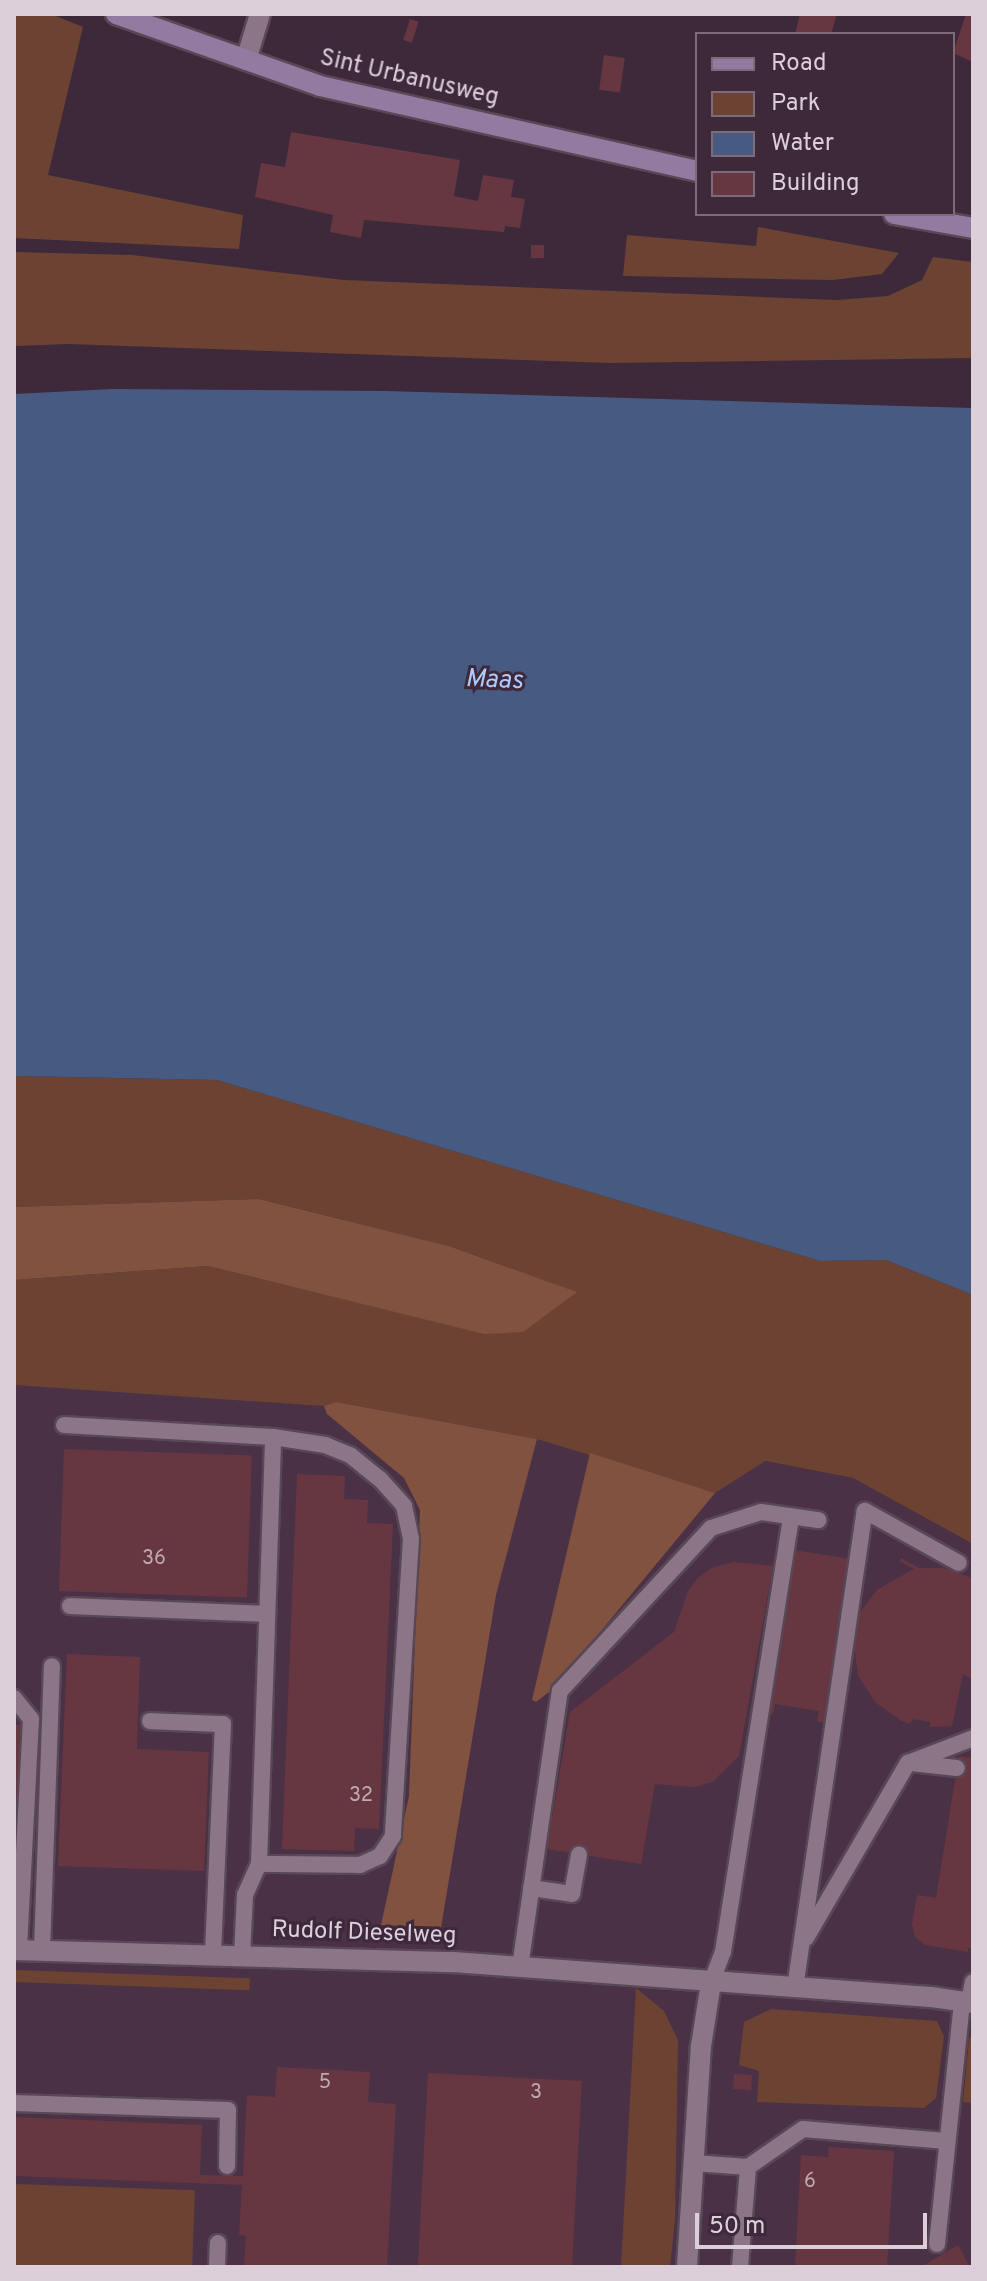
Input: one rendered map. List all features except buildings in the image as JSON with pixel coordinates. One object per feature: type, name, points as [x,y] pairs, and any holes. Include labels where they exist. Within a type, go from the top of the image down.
[{"type":"street","name":"Sint Urbanusweg","points":[[116,14],[320,86],[695,171]]},
{"type":"street","points":[[246,60],[260,14]]},
{"type":"street","points":[[905,216],[973,228]]},
{"type":"street","name":"Rudolf Dieselweg","points":[[17,1950],[520,1967],[968,2002]]},
{"type":"street","points":[[687,2267],[701,2046],[711,1983]]},
{"type":"lane","points":[[64,1425],[273,1437],[325,1445],[350,1455],[380,1479],[404,1506],[411,1538],[397,1821],[393,1836],[380,1856],[360,1865],[259,1864]]},
{"type":"lane","points":[[242,1956],[245,1895],[259,1864],[273,1437]]},
{"type":"lane","points":[[795,1988],[865,1511],[959,1563]]},
{"type":"lane","points":[[520,1967],[560,1691],[711,1528],[761,1512],[818,1520]]},
{"type":"lane","points":[[711,1983],[723,1952],[791,1516]]},
{"type":"lane","points":[[70,1606],[267,1614]]},
{"type":"lane","points":[[42,1950],[52,1666]]},
{"type":"lane","points":[[14,1698],[31,1719],[18,1878],[17,1950]]},
{"type":"lane","points":[[150,1721],[223,1724],[213,1955]]},
{"type":"lane","points":[[801,1946],[908,1763],[973,1738]]},
{"type":"lane","points":[[908,1763],[957,1768]]},
{"type":"lane","points":[[531,1888],[572,1894],[579,1855]]},
{"type":"lane","points":[[937,2244],[947,2141],[973,1982]]},
{"type":"lane","points":[[14,2103],[228,2110],[227,2166]]},
{"type":"lane","points":[[694,2163],[748,2167],[803,2129],[947,2141]]},
{"type":"lane","points":[[740,2267],[748,2167]]},
{"type":"lane","points":[[217,2267],[218,2243]]},
{"type":"shaded area","points":[[259,1199],[449,1246],[577,1292],[523,1332],[484,1334],[208,1266],[14,1280],[14,1207]]},
{"type":"shaded area","points":[[14,1385],[336,1402],[764,1461],[853,1478],[973,1544],[973,2267],[14,2267]]},
{"type":"shaded area","points":[[336,1402],[537,1439],[496,1595],[441,1928],[381,1925],[409,1796],[420,1510],[404,1478],[327,1414],[324,1406]]},
{"type":"shaded area","points":[[590,1453],[715,1493],[553,1689],[536,1702],[532,1700]]},
{"type":"green space","points":[[14,14],[51,14],[83,27],[48,175],[243,215],[239,249],[14,238]]},
{"type":"green space","points":[[758,227],[899,253],[882,274],[833,280],[623,276],[627,235],[756,246]]},
{"type":"green space","points":[[14,252],[132,255],[344,280],[837,300],[888,296],[922,280],[933,257],[973,262],[973,358],[610,363],[68,344],[14,346]]},
{"type":"green space","points":[[14,1076],[217,1080],[820,1261],[886,1260],[973,1295],[973,1544],[853,1478],[765,1461],[715,1493],[537,1439],[336,1402],[324,1406],[14,1385],[14,1280],[208,1266],[410,1315],[576,1292],[449,1246],[259,1199],[14,1207]]},
{"type":"green space","points":[[14,1970],[250,1978],[249,1990],[14,1982]]},
{"type":"green space","points":[[636,1988],[664,2011],[678,2040],[675,2220],[670,2267],[621,2267]]},
{"type":"green space","points":[[771,2009],[937,2021],[944,2036],[936,2098],[924,2108],[757,2102],[759,2071],[739,2065],[744,2022]]},
{"type":"green space","points":[[973,2033],[973,2103],[963,2102],[969,2039]]},
{"type":"green space","points":[[14,2184],[195,2190],[192,2267],[14,2267]]},
{"type":"water","name":"Maas","points":[[112,389],[385,391],[973,408],[973,1295],[886,1260],[820,1261],[217,1080],[14,1076],[14,394]]}]
